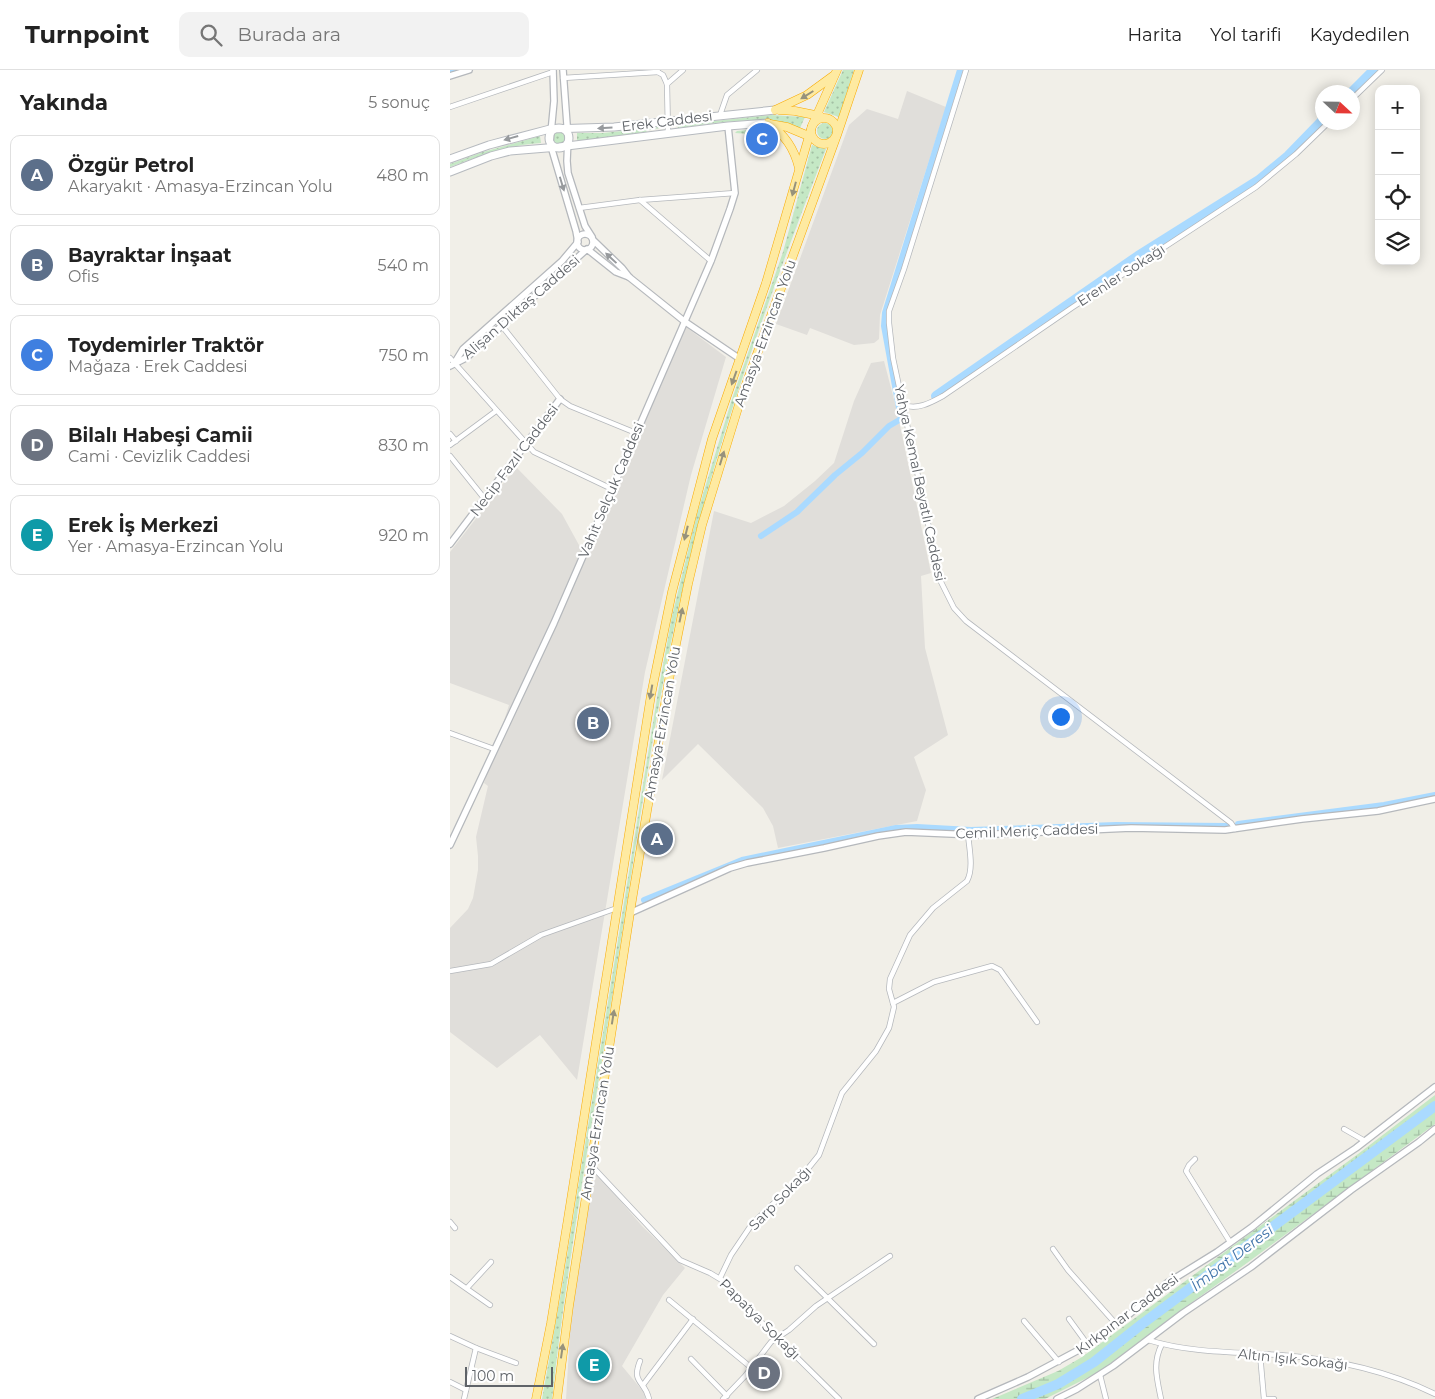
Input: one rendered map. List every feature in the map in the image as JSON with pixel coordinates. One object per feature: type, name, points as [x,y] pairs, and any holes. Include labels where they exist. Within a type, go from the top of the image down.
[{"type":"highway","name":"Amasya-Erzincan Yolu","points":[[557,1399],[568,1306],[630,912],[670,674],[688,584],[702,525],[741,398],[837,135],[858,70]]},
{"type":"highway","points":[[811,137],[816,115],[836,72]]},
{"type":"highway","points":[[775,110],[807,94],[836,72]]},
{"type":"highway","points":[[768,123],[787,127],[811,137],[819,144],[832,142],[837,135],[837,126],[826,118],[790,110],[775,110]]},
{"type":"highway","points":[[812,126],[818,119],[826,118]]},
{"type":"highway","points":[[768,123],[779,131],[790,145],[796,156],[799,169]]},
{"type":"highway","name":"Amasya-Erzincan Yolu","points":[[536,1399],[552,1313],[651,695],[665,620],[706,461],[769,275],[799,169],[811,137]]},
{"type":"main road","name":"Erek Caddesi","points":[[450,159],[489,145],[550,129],[598,128],[775,110]]},
{"type":"main road","name":"Erek Caddesi","points":[[450,172],[491,156],[510,151],[559,148],[668,132],[768,123]]},
{"type":"main road","points":[[559,128],[564,130],[568,138],[564,146],[559,148],[551,144],[549,138],[551,132],[559,128]]},
{"type":"street","points":[[450,76],[470,70]]},
{"type":"street","points":[[563,70],[568,128],[568,174],[585,226],[592,238],[591,247],[587,249]]},
{"type":"street","points":[[667,84],[684,70]]},
{"type":"street","points":[[720,115],[727,95],[757,70]]},
{"type":"street","name":"Yahya Kemal Beyatlı Caddesi","points":[[966,70],[904,269],[889,311],[888,323],[893,358],[935,563],[943,589],[954,608],[972,625],[1231,823],[1235,829]]},
{"type":"street","points":[[1360,91],[1382,70]]},
{"type":"street","points":[[450,107],[553,71],[554,102],[549,138],[550,148],[574,222],[580,247],[587,249],[616,272],[628,277],[684,321],[740,359]]},
{"type":"street","points":[[563,78],[657,71],[666,79],[667,84],[668,132]]},
{"type":"street","name":"Vahit Selçuk Caddesi","points":[[450,845],[554,623],[711,261],[735,193],[728,126]]},
{"type":"street","name":"Erenler Sokağı","points":[[903,405],[910,407],[922,406],[943,396],[1072,307],[1256,187],[1282,167],[1321,130]]},
{"type":"street","points":[[579,208],[640,200],[735,193]]},
{"type":"street","points":[[640,200],[711,261]]},
{"type":"street","points":[[578,242],[583,234],[588,234],[620,266],[628,277]]},
{"type":"street","name":"Alişan Diktaş Caddesi","points":[[452,362],[556,267],[578,242]]},
{"type":"street","name":"Alişan Diktaş Caddesi","points":[[452,362],[466,358],[587,249]]},
{"type":"street","points":[[502,326],[560,399],[570,406],[636,432]]},
{"type":"street","points":[[452,362],[525,444],[538,455],[612,489]]},
{"type":"street","name":"Necip Fazıl Caddesi","points":[[450,544],[560,399]]},
{"type":"street","points":[[450,445],[496,411]]},
{"type":"street","points":[[450,434],[456,441]]},
{"type":"street","points":[[450,456],[484,498]]},
{"type":"street","points":[[450,733],[494,749]]},
{"type":"street","name":"Cemil Meriç Caddesi","points":[[630,912],[712,875],[747,863],[893,834],[918,832],[968,834],[1122,828],[1206,831],[1378,811],[1435,799]]},
{"type":"street","name":"Sarp Sokağı","points":[[720,1278],[730,1255],[752,1224],[802,1176],[819,1155],[842,1094],[868,1062],[886,1034],[891,1021],[893,1003],[888,989],[890,979],[910,935],[933,908],[961,886],[969,877],[968,834]]},
{"type":"street","points":[[450,970],[491,964],[541,935],[617,908]]},
{"type":"street","points":[[893,1003],[934,982],[992,966],[1000,970],[1037,1022]]},
{"type":"street","name":"Kırkpınar Caddesi","points":[[978,1399],[1059,1362],[1088,1344],[1167,1283],[1230,1242],[1317,1174],[1365,1141],[1435,1087]]},
{"type":"street","points":[[1344,1129],[1365,1141]]},
{"type":"street","points":[[1061,1398],[1100,1375],[1251,1267],[1435,1129]]},
{"type":"street","points":[[1195,1159],[1189,1165],[1186,1172],[1230,1242]]},
{"type":"street","name":"Papatya Sokağı","points":[[590,1164],[680,1260],[720,1278],[743,1304],[839,1399]]},
{"type":"street","points":[[450,1222],[454,1228]]},
{"type":"street","points":[[1052,1249],[1116,1324]]},
{"type":"street","points":[[691,1359],[725,1397],[745,1376],[767,1346],[789,1330],[816,1306],[890,1256]]},
{"type":"street","points":[[467,1288],[491,1262]]},
{"type":"street","points":[[797,1268],[874,1344]]},
{"type":"street","points":[[450,1286],[452,1279],[490,1305]]},
{"type":"street","points":[[669,1300],[748,1365]]},
{"type":"street","points":[[642,1385],[693,1319]]},
{"type":"street","points":[[1069,1319],[1088,1344]]},
{"type":"street","points":[[1024,1320],[1059,1362]]},
{"type":"street","points":[[450,1336],[516,1363]]},
{"type":"street","name":"Altın Işık Sokağı","points":[[1148,1340],[1162,1344],[1226,1352],[1347,1363],[1389,1376],[1435,1394]]},
{"type":"street","points":[[1161,1399],[1155,1365],[1162,1344]]},
{"type":"street","points":[[464,1399],[476,1348]]},
{"type":"street","points":[[1260,1354],[1264,1399],[1274,1399]]},
{"type":"street","points":[[640,1361],[636,1374],[649,1399]]},
{"type":"street","points":[[1100,1375],[1106,1399]]},
{"type":"street","points":[[450,1382],[466,1390]]},
{"type":"shaded area","points":[[907,91],[946,107],[880,315],[879,339],[874,343],[854,345],[810,328],[807,335],[776,324],[849,125],[867,109],[898,119]]},
{"type":"shaded area","points":[[686,327],[726,357],[691,475],[645,672],[577,1080],[540,1035],[497,1068],[450,1032],[450,928],[468,909],[473,898],[478,870],[476,837],[488,786],[484,783],[509,705],[450,683],[450,552],[516,467],[562,514],[585,556]]},
{"type":"shaded area","points":[[884,361],[897,411],[931,573],[921,576],[925,648],[948,735],[914,757],[926,790],[917,821],[778,848],[773,826],[763,808],[698,744],[662,780],[714,511],[751,523],[784,506],[815,481],[834,463],[854,401],[871,363]]},
{"type":"shaded area","points":[[593,1169],[642,1226],[685,1268],[663,1295],[622,1366],[646,1395],[645,1399],[566,1399],[571,1315]]},
{"type":"green space","points":[[843,70],[854,70],[839,117],[824,112]]},
{"type":"green space","points":[[771,115],[805,117],[800,128],[770,121],[724,122],[678,128],[677,125]]},
{"type":"green space","points":[[825,123],[831,125],[833,131],[831,137],[825,139],[819,137],[817,131],[819,125]]},
{"type":"green space","points":[[660,127],[646,132],[577,141],[577,133],[603,133]]},
{"type":"green space","points":[[757,129],[777,135],[774,140],[759,134],[757,130],[749,132],[749,134],[735,133],[737,131]]},
{"type":"green space","points":[[557,132],[561,132],[565,138],[561,144],[557,144],[553,140],[553,136]]},
{"type":"green space","points":[[540,136],[541,143],[483,155],[450,167],[450,164],[483,152]]},
{"type":"green space","points":[[812,145],[826,149],[775,285],[728,422],[701,515],[674,626],[653,739],[582,1182],[552,1399],[542,1399],[672,616],[697,514],[731,402],[783,252]]},
{"type":"green space","points":[[1435,1095],[1435,1124],[1099,1372],[1045,1399],[992,1399],[1058,1371],[1082,1357]]},
{"type":"waterway","points":[[450,71],[454,70]]},
{"type":"waterway","points":[[761,536],[797,512],[889,426],[901,419],[884,326],[885,313],[960,70]]},
{"type":"waterway","points":[[1359,85],[1374,70]]},
{"type":"waterway","points":[[936,396],[1138,256],[1259,180],[1288,156],[1315,128]]},
{"type":"waterway","points":[[1238,824],[1384,805],[1435,795]]},
{"type":"waterway","points":[[644,900],[742,860],[896,828],[917,827],[971,830],[1116,825],[1227,826]]},
{"type":"waterway","name":"İmbat Deresi","points":[[1022,1399],[1058,1384],[1094,1362],[1142,1324],[1435,1106]]},
{"type":"place","name":"Toydemirler Traktör","points":[[762,139]]},
{"type":"place","name":"Bayraktar İnşaat","points":[[593,723]]},
{"type":"place","name":"Özgür Petrol","points":[[657,839]]},
{"type":"place","name":"Erek İş Merkezi","points":[[594,1365]]},
{"type":"place","name":"Bilalı Habeşi Camii","points":[[764,1373]]}]
